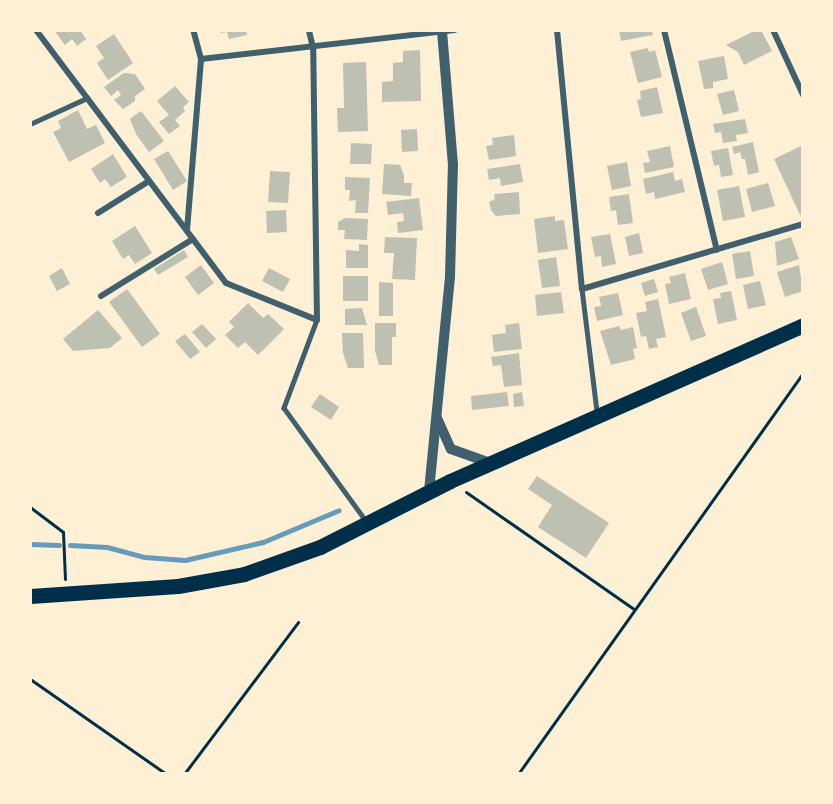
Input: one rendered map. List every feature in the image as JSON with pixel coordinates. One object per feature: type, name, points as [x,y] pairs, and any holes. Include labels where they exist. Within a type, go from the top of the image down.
[{"type":"highway","points":[[30,597],[178,586],[244,574],[320,547],[450,481],[598,414],[803,326]]},
{"type":"street","points":[[36,30],[226,283],[317,320],[313,48],[309,30]]},
{"type":"street","points":[[187,231],[201,59],[193,30]]},
{"type":"street","points":[[201,59],[313,48],[454,30]]},
{"type":"street","points":[[557,30],[582,289],[803,224]]},
{"type":"street","points":[[664,30],[717,250]]},
{"type":"street","points":[[773,30],[803,95]]},
{"type":"street","points":[[429,491],[450,277],[453,165],[442,31]]},
{"type":"street","points":[[98,213],[149,181]]},
{"type":"street","points":[[101,296],[193,239]]},
{"type":"street","points":[[436,417],[451,449],[490,463]]},
{"type":"lane","points":[[30,124],[87,98]]},
{"type":"lane","points":[[582,289],[598,414]]},
{"type":"lane","points":[[317,320],[284,408],[368,523]]},
{"type":"path","points":[[518,774],[803,373]]},
{"type":"path","points":[[450,481],[634,609]]},
{"type":"path","points":[[30,507],[63,532],[66,594]]},
{"type":"path","points":[[184,774],[298,622]]},
{"type":"path","points":[[30,679],[166,774]]},
{"type":"building","points":[[54,30],[80,30],[86,39],[77,46],[72,39],[65,45]]},
{"type":"building","points":[[220,30],[246,30],[247,35],[229,39],[227,32],[220,33]]},
{"type":"building","points":[[619,30],[652,30],[653,35],[621,41]]},
{"type":"building","points":[[756,30],[761,30],[772,51],[744,65],[738,52],[726,45]]},
{"type":"building","points":[[114,34],[133,63],[108,80],[97,63],[104,58],[96,46]]},
{"type":"building","points":[[648,48],[649,52],[655,50],[662,77],[638,83],[630,52]]},
{"type":"building","points":[[420,50],[421,101],[382,102],[382,82],[393,81],[393,63],[403,62],[403,51]]},
{"type":"building","points":[[724,56],[728,79],[713,82],[713,88],[704,89],[698,61]]},
{"type":"building","points":[[366,62],[368,131],[338,132],[337,108],[344,108],[343,63]]},
{"type":"building","points":[[124,73],[135,74],[145,89],[135,96],[135,101],[123,109],[114,100],[121,95],[118,90],[111,96],[104,87]]},
{"type":"building","points":[[175,86],[189,102],[183,107],[185,111],[175,120],[180,126],[169,134],[159,122],[169,115],[157,101]]},
{"type":"building","points":[[657,87],[663,113],[641,117],[637,100],[641,99],[640,91]]},
{"type":"building","points":[[734,90],[739,111],[723,115],[717,94]]},
{"type":"building","points":[[78,110],[87,129],[96,125],[105,143],[69,162],[53,132],[61,128],[58,121]]},
{"type":"building","points":[[141,111],[164,141],[149,152],[136,134],[130,119]]},
{"type":"building","points":[[745,119],[748,133],[736,135],[737,141],[723,143],[721,132],[715,133],[713,124]]},
{"type":"building","points":[[417,129],[418,151],[402,152],[401,130]]},
{"type":"building","points":[[514,135],[516,156],[489,160],[486,146],[493,145],[492,138]]},
{"type":"building","points":[[753,142],[759,172],[748,175],[745,159],[742,159],[740,152],[734,154],[732,147]]},
{"type":"building","points":[[351,143],[372,144],[371,164],[350,164]]},
{"type":"building","points":[[803,145],[803,214],[800,215],[774,159]]},
{"type":"building","points":[[670,146],[674,167],[645,173],[643,163],[650,162],[647,151]]},
{"type":"building","points":[[728,148],[733,175],[721,177],[719,165],[714,166],[711,151]]},
{"type":"building","points":[[168,151],[187,181],[173,190],[154,159]]},
{"type":"building","points":[[113,154],[127,177],[111,187],[105,179],[100,183],[91,169]]},
{"type":"building","points":[[627,162],[631,186],[612,190],[607,166]]},
{"type":"building","points":[[384,164],[400,165],[404,183],[412,183],[411,196],[382,194]]},
{"type":"building","points":[[520,164],[523,182],[501,186],[500,178],[489,180],[487,169]]},
{"type":"building","points":[[270,171],[290,172],[288,203],[268,202]]},
{"type":"building","points":[[673,172],[675,181],[682,179],[685,192],[655,199],[654,192],[646,194],[643,179]]},
{"type":"building","points":[[345,177],[370,178],[368,213],[355,213],[356,200],[349,201],[350,190],[345,190]]},
{"type":"building","points":[[768,183],[775,206],[752,212],[746,189]]},
{"type":"building","points":[[739,186],[745,217],[723,221],[717,190]]},
{"type":"building","points":[[519,192],[520,214],[496,216],[491,210],[489,202],[495,199],[494,194]]},
{"type":"building","points":[[629,194],[633,223],[618,225],[616,210],[611,211],[609,197]]},
{"type":"building","points":[[419,198],[423,230],[398,233],[397,222],[404,221],[403,213],[388,215],[386,202]]},
{"type":"building","points":[[286,210],[287,232],[267,233],[266,211]]},
{"type":"building","points":[[555,216],[555,221],[564,220],[568,249],[538,253],[534,219]]},
{"type":"building","points":[[345,218],[368,219],[367,240],[344,239],[345,230],[338,230],[338,222]]},
{"type":"building","points":[[135,226],[152,253],[135,264],[129,255],[123,259],[112,241]]},
{"type":"building","points":[[639,233],[643,253],[629,256],[625,237]]},
{"type":"building","points":[[610,234],[616,264],[602,267],[601,256],[595,257],[591,237]]},
{"type":"building","points":[[385,237],[417,238],[415,280],[392,279],[394,253],[384,253]]},
{"type":"building","points":[[791,237],[799,259],[777,266],[775,242]]},
{"type":"building","points":[[359,244],[368,245],[368,268],[346,268],[346,250],[359,251]]},
{"type":"building","points":[[184,250],[188,257],[158,275],[154,269]]},
{"type":"building","points":[[750,251],[754,276],[736,279],[732,254]]},
{"type":"building","points":[[556,257],[560,286],[542,288],[538,260]]},
{"type":"building","points":[[722,262],[728,284],[708,290],[701,269]]},
{"type":"building","points":[[201,265],[214,283],[198,295],[185,277]]},
{"type":"building","points":[[799,265],[803,291],[785,297],[777,272]]},
{"type":"building","points":[[62,268],[70,284],[57,291],[49,276]]},
{"type":"building","points":[[269,268],[290,279],[283,292],[262,281]]},
{"type":"building","points":[[685,273],[691,299],[669,304],[665,284],[671,283],[669,277]]},
{"type":"building","points":[[343,276],[368,276],[368,301],[343,301]]},
{"type":"building","points":[[654,279],[658,292],[645,296],[641,283]]},
{"type":"building","points":[[760,281],[766,305],[748,309],[743,285]]},
{"type":"building","points":[[379,282],[393,283],[393,316],[379,316]]},
{"type":"building","points":[[127,289],[160,334],[142,347],[109,302]]},
{"type":"building","points":[[731,291],[737,320],[718,324],[713,299],[721,298],[720,293]]},
{"type":"building","points":[[561,292],[564,313],[537,316],[535,295]]},
{"type":"building","points":[[618,293],[623,315],[597,321],[594,307],[601,306],[599,297]]},
{"type":"building","points":[[658,299],[666,337],[656,339],[658,347],[649,349],[646,336],[641,337],[636,313],[647,311],[645,302]]},
{"type":"building","points":[[248,303],[263,318],[268,314],[284,329],[258,355],[245,342],[238,348],[225,335],[234,327],[229,322]]},
{"type":"building","points":[[696,307],[706,336],[691,341],[681,313]]},
{"type":"building","points":[[362,308],[367,325],[345,325],[345,309]]},
{"type":"building","points":[[98,310],[122,338],[110,348],[73,351],[63,339]]},
{"type":"building","points":[[375,323],[396,323],[396,337],[392,337],[392,365],[379,365],[375,351]]},
{"type":"building","points":[[519,323],[522,349],[494,352],[492,335],[506,333],[505,325]]},
{"type":"building","points":[[202,324],[216,339],[206,348],[192,332]]},
{"type":"building","points":[[619,326],[621,330],[633,327],[637,348],[633,349],[635,359],[611,365],[600,331]]},
{"type":"building","points":[[342,333],[363,333],[364,368],[348,368],[343,353]]},
{"type":"building","points":[[185,334],[200,352],[190,359],[175,341]]},
{"type":"building","points":[[519,353],[522,385],[504,387],[501,365],[493,366],[491,357]]},
{"type":"building","points":[[507,392],[509,406],[472,410],[471,396]]},
{"type":"building","points":[[522,392],[524,406],[514,407],[513,394]]},
{"type":"building","points":[[320,394],[339,407],[331,420],[311,407]]},
{"type":"building","points":[[537,476],[609,523],[586,558],[538,527],[552,505],[528,489]]},
{"type":"waterway","points":[[70,545],[107,547],[145,557],[185,560],[263,542],[339,510]]},
{"type":"waterway","points":[[30,544],[59,545]]}]
